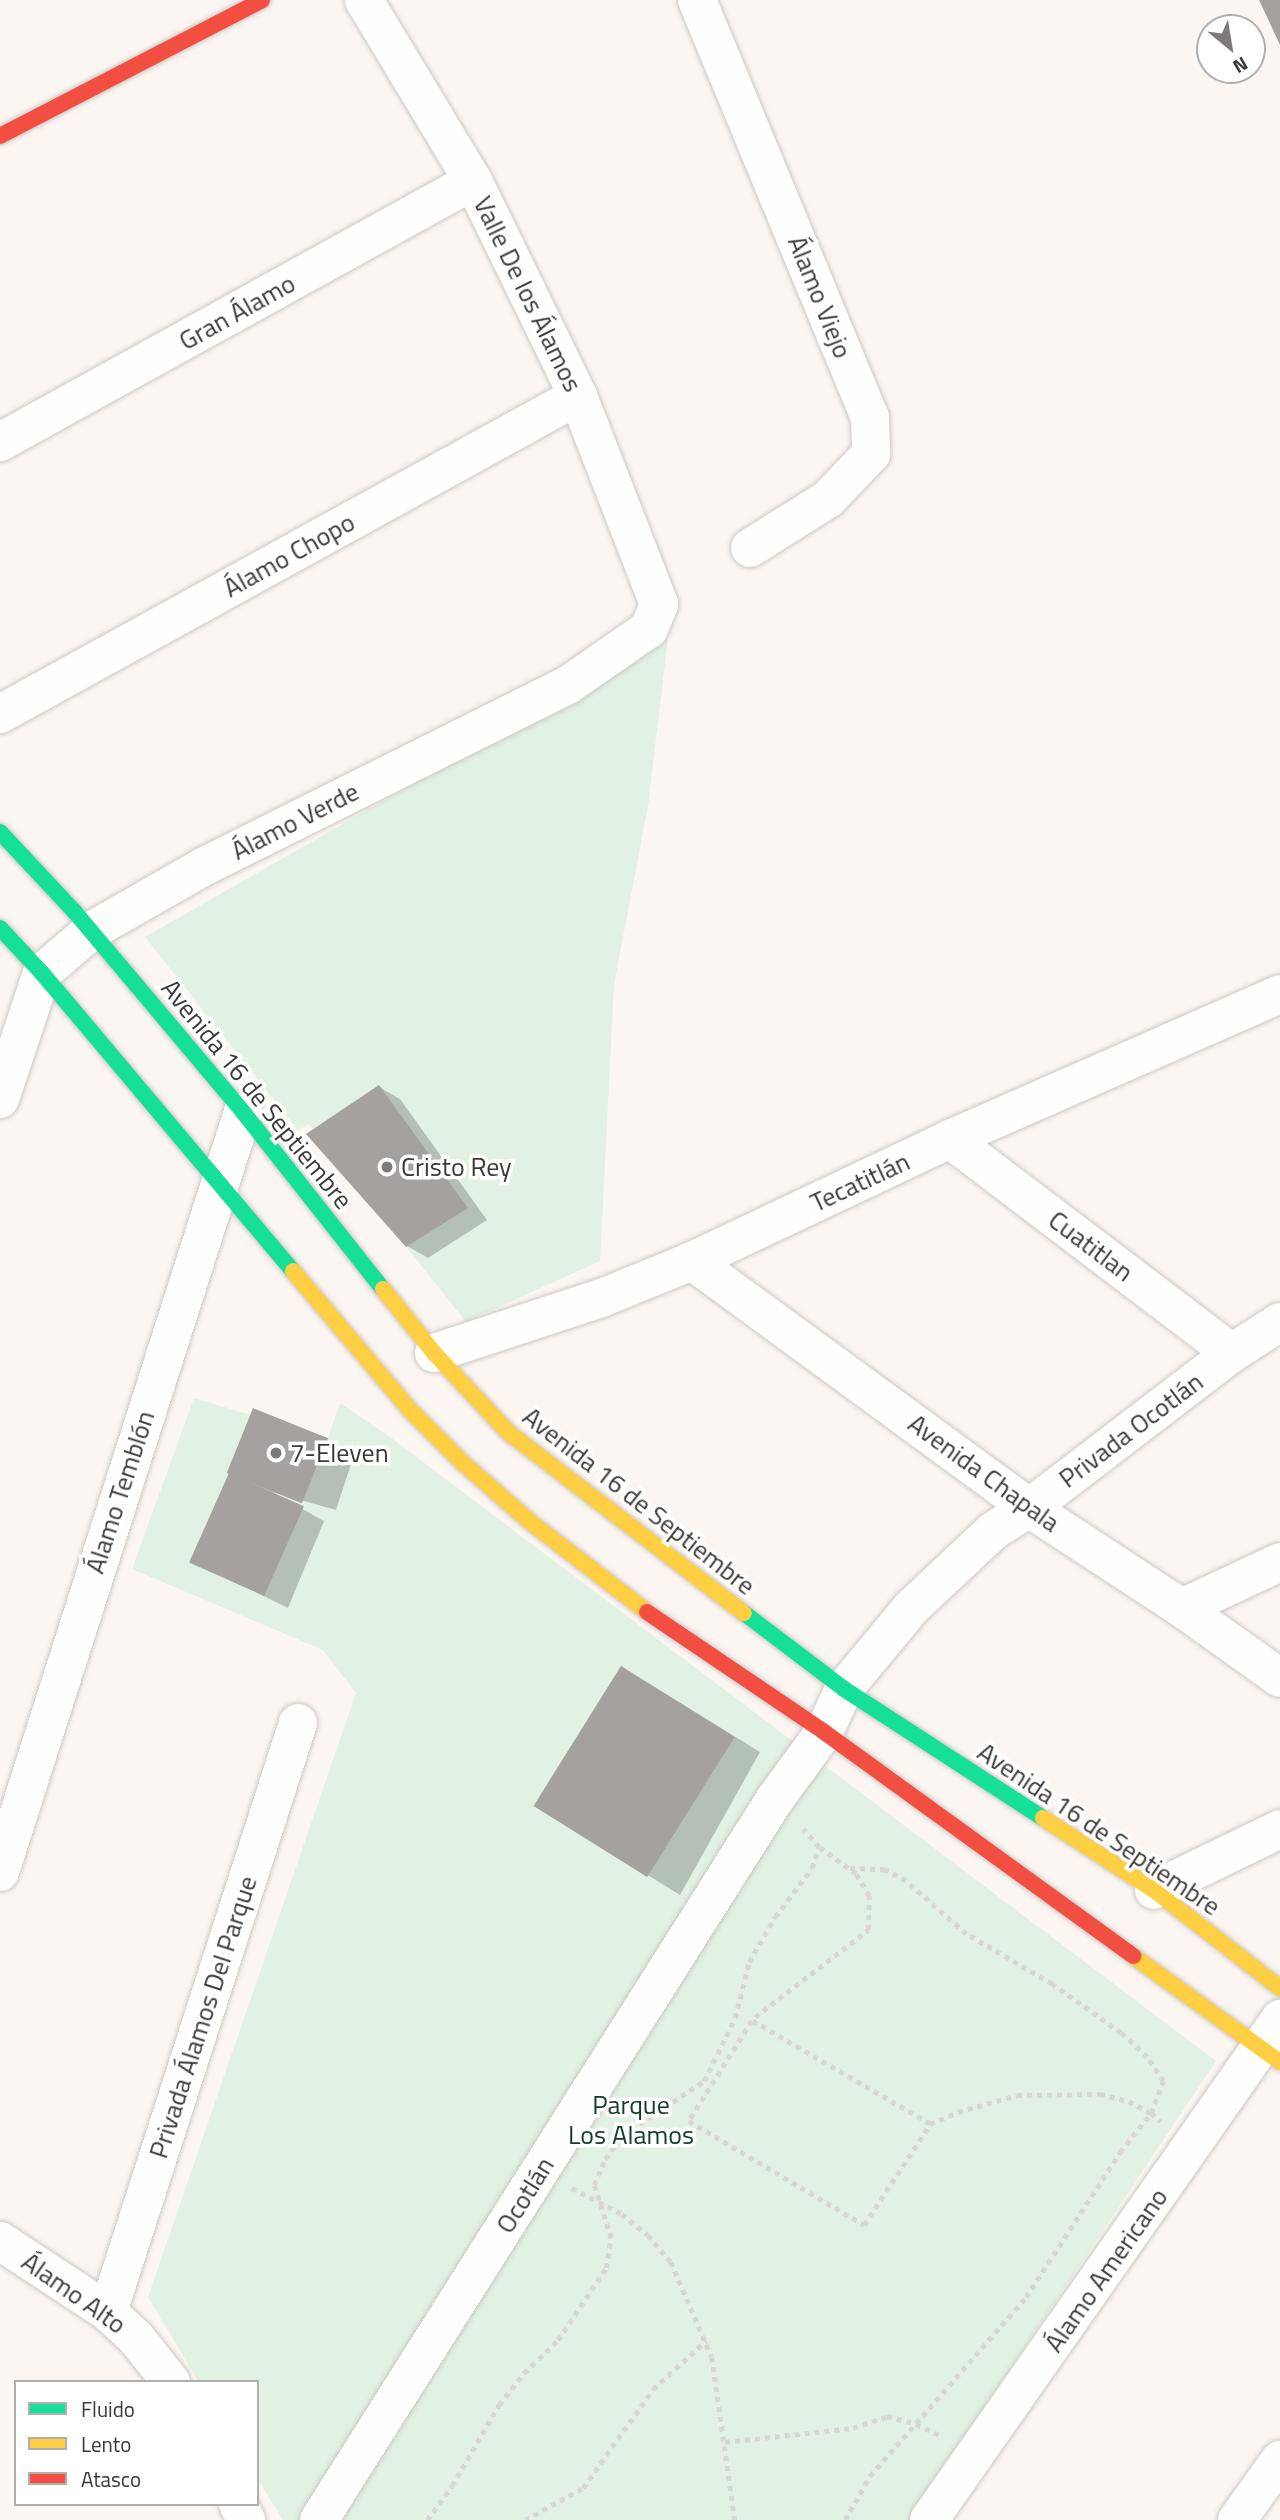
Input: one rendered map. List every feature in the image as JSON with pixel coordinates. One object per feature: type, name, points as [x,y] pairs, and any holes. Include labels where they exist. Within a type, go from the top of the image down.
[{"type":"street","points":[[0,136],[262,0]]},
{"type":"street","name":"Valle De los Álamos","points":[[364,0],[473,181],[578,396],[659,604]]},
{"type":"street","name":"Álamo Viejo","points":[[697,0],[870,417],[871,454],[828,499],[750,548]]},
{"type":"street","name":"Gran Álamo","points":[[0,442],[473,181]]},
{"type":"street","name":"Álamo Chopo","points":[[0,714],[578,396]]},
{"type":"street","name":"Álamo Verde","points":[[42,973],[91,931],[205,866],[568,685],[649,629],[659,604]]},
{"type":"street","name":"Avenida 16 de Septiembre","points":[[0,831],[91,931],[243,1112],[434,1353],[509,1433],[543,1462],[844,1689],[1154,1890],[1280,1988]]},
{"type":"street","points":[[0,928],[42,973],[410,1410],[463,1463],[529,1521],[673,1633],[824,1732],[1274,2043]]},
{"type":"street","points":[[0,1099],[42,973]]},
{"type":"street","name":"Tecatitlán","points":[[434,1353],[604,1297],[692,1261],[950,1139],[1280,995]]},
{"type":"street","name":"Álamo Temblón","points":[[0,1872],[243,1112]]},
{"type":"street","name":"Cuatitlan","points":[[950,1139],[1232,1353]]},
{"type":"street","name":"Avenida Chapala","points":[[692,1261],[1029,1508],[1182,1608],[1280,1678]]},
{"type":"street","name":"Privada Ocotlán","points":[[824,1732],[844,1689],[911,1608],[993,1531],[1029,1508],[1232,1353],[1280,1322]]},
{"type":"street","points":[[1182,1608],[1280,1562]]},
{"type":"street","name":"Privada Álamos Del Parque","points":[[108,2312],[298,1723]]},
{"type":"street","name":"Ocotlán","points":[[319,2519],[775,1799],[824,1732]]},
{"type":"street","points":[[1154,1890],[1280,1829]]},
{"type":"street","name":"Álamo Americano","points":[[929,2520],[1274,2043]]},
{"type":"street","name":"Álamo Alto","points":[[0,2241],[108,2312],[136,2338],[169,2380]]},
{"type":"street","points":[[1237,2520],[1280,2460]]},
{"type":"path","points":[[755,2017],[868,1930],[869,1896],[856,1874],[819,1847],[775,1799]]},
{"type":"path","points":[[427,2520],[452,2486],[499,2404],[524,2373],[558,2340],[606,2268],[611,2238],[594,2185],[605,2158],[623,2135],[704,2081],[735,2018],[749,1962],[775,1917],[812,1868],[819,1847]]},
{"type":"path","points":[[845,2520],[870,2476],[1026,2297],[1120,2152],[1151,2113],[1163,2081],[1147,2057],[1121,2033],[1052,1984],[966,1934],[906,1881],[885,1870],[846,1868]]},
{"type":"path","points":[[930,2124],[752,2021],[689,2121],[864,2225],[930,2124],[1017,2095],[1100,2094],[1129,2101],[1151,2113]]},
{"type":"path","points":[[541,2172],[622,2214],[648,2235],[671,2262],[712,2357],[735,2520]]},
{"type":"path","points":[[524,2520],[583,2488],[653,2389],[706,2341]]},
{"type":"path","points":[[725,2442],[853,2428],[887,2416],[916,2424],[942,2436]]},
{"type":"green space","points":[[668,638],[648,806],[614,984],[600,1261],[466,1322],[309,1124],[298,1130],[145,937]]},
{"type":"green space","name":"Parque Los Alamos","points":[[194,1398],[328,1438],[340,1403],[390,1437],[1216,2061],[910,2520],[283,2520],[259,2481],[259,2380],[198,2380],[148,2297],[356,1693],[323,1650],[132,1569]]},
{"type":"building","points":[[1259,0],[1280,0],[1280,45],[1266,14]]},
{"type":"building","name":"Cristo Rey","points":[[379,1085],[468,1208],[406,1247],[306,1134]]},
{"type":"building","points":[[253,1408],[328,1438],[302,1503],[227,1473]]},
{"type":"building","points":[[229,1473],[304,1506],[264,1596],[189,1563]]},
{"type":"building","points":[[621,1666],[735,1737],[647,1877],[534,1806]]},
{"type":"traffic: fast","points":[[0,832],[74,911],[243,1112],[383,1289]]},
{"type":"traffic: fast","points":[[0,928],[42,973],[293,1271]]},
{"type":"traffic: fast","points":[[744,1613],[844,1689],[1043,1818]]},
{"type":"traffic: slow","points":[[293,1271],[410,1410],[463,1463],[529,1521],[647,1612]]},
{"type":"traffic: slow","points":[[383,1289],[434,1353],[509,1433],[744,1613]]},
{"type":"traffic: slow","points":[[1043,1818],[1154,1890],[1280,1988]]},
{"type":"traffic: slow","points":[[1133,1956],[1280,2062]]},
{"type":"traffic: jam","points":[[0,136],[262,0]]},
{"type":"traffic: jam","points":[[647,1612],[824,1732],[1133,1956]]},
{"type":"place","name":"Cristo Rey","points":[[387,1167]]},
{"type":"place","name":"7-Eleven","points":[[276,1453]]}]
